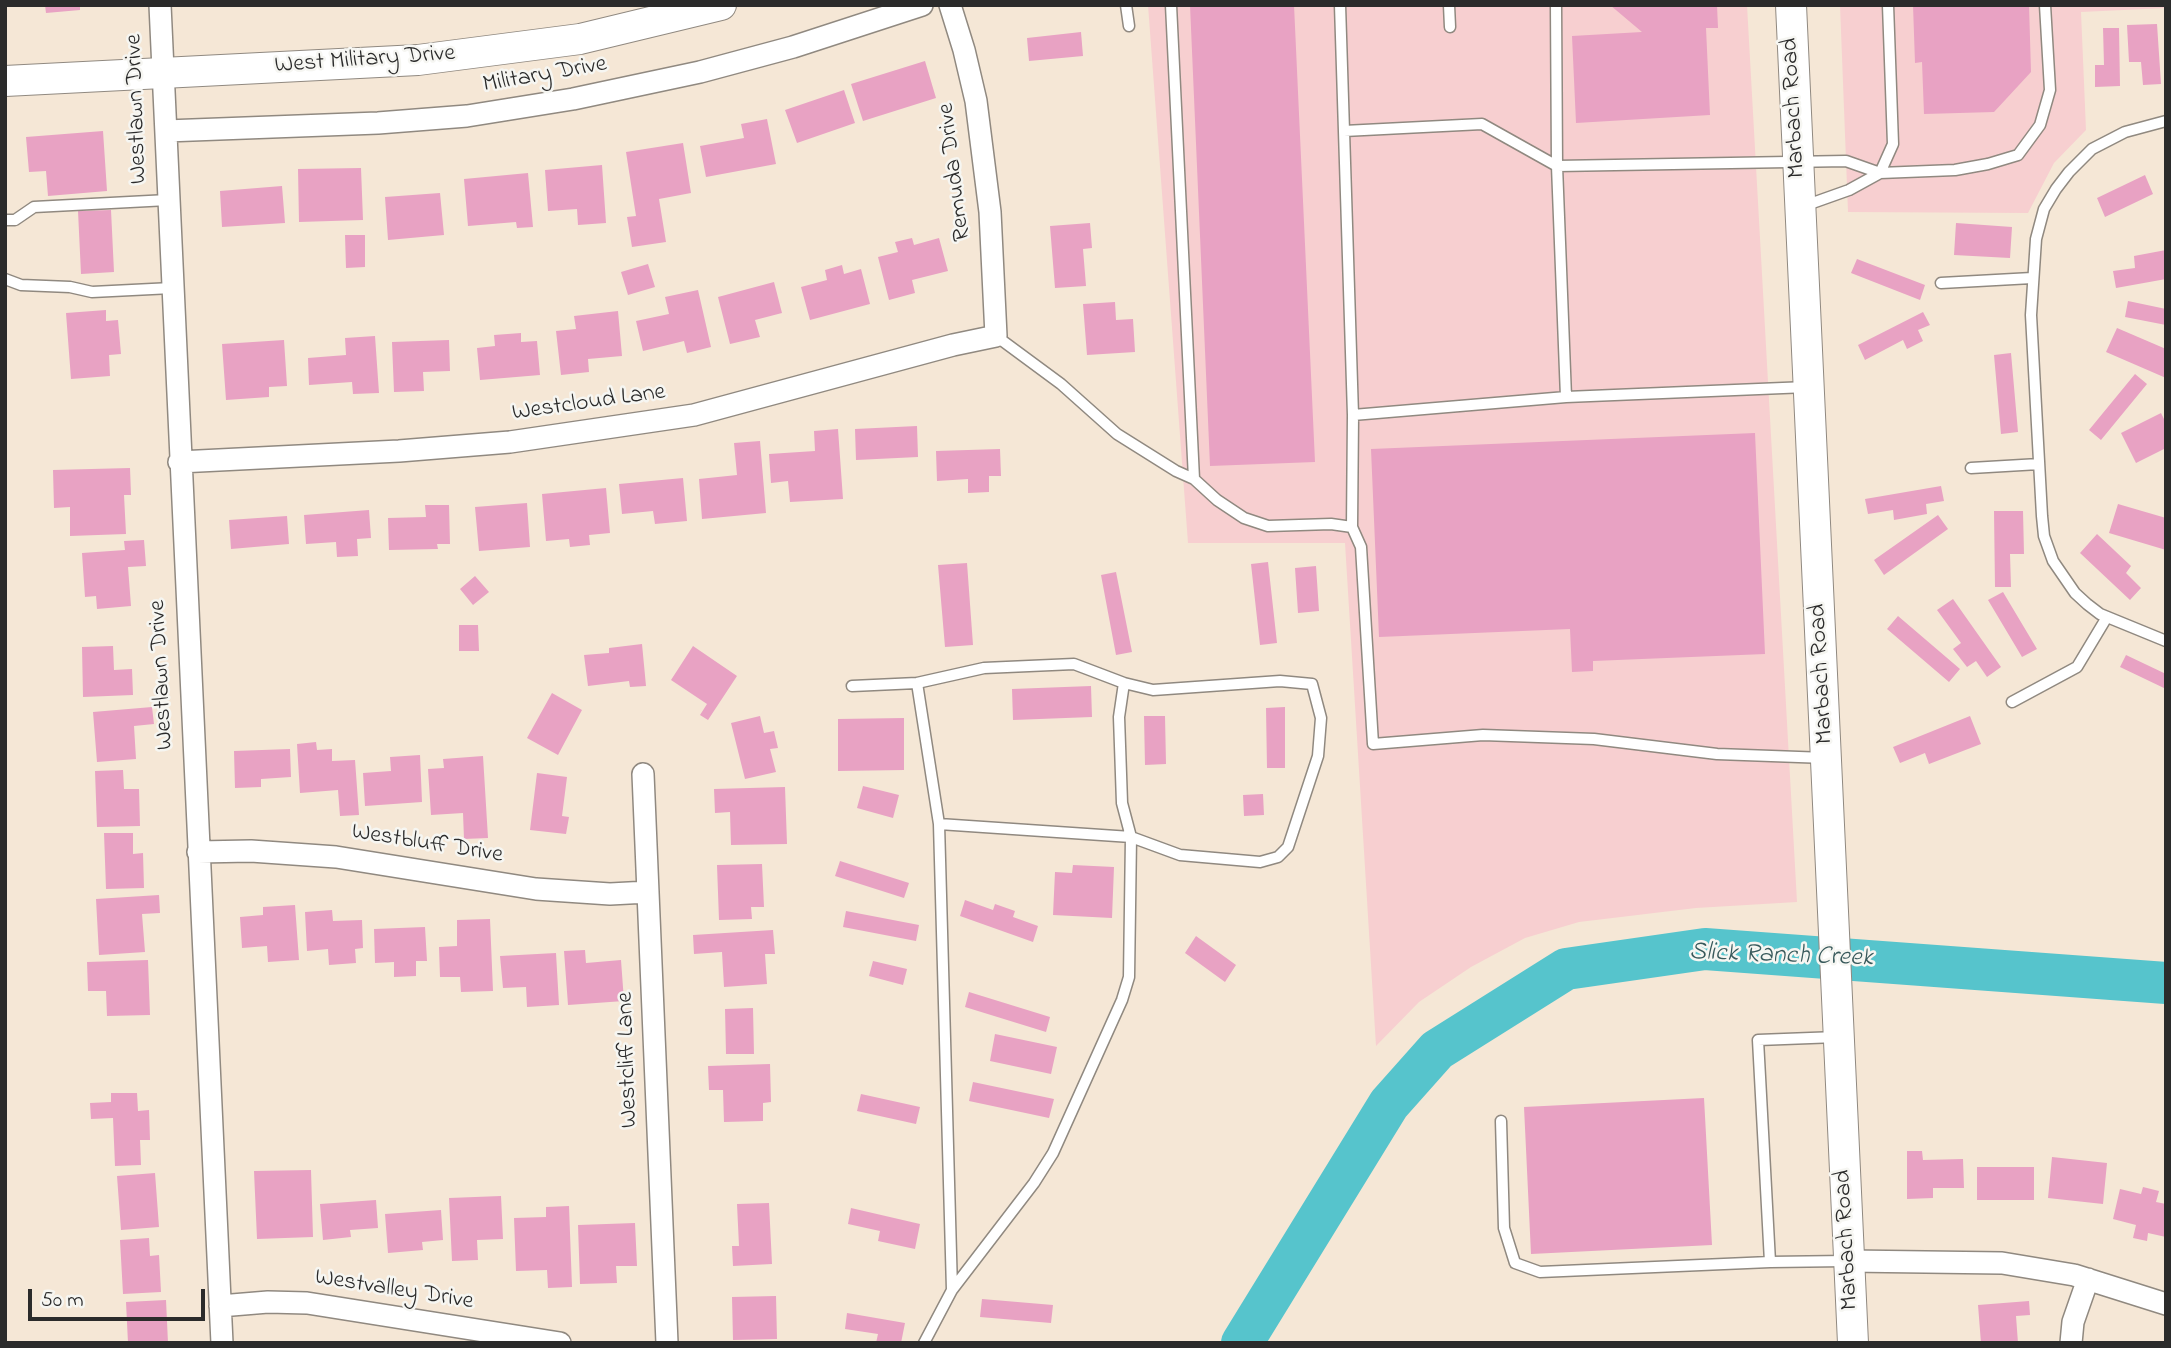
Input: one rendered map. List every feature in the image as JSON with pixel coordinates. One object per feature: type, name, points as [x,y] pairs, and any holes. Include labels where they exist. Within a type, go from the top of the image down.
[{"type":"street","name":"Westlawn Drive","points":[[160,5],[179,462],[222,1343]]},
{"type":"street","name":"West Military Drive","points":[[5,82],[418,60],[579,39],[721,5]]},
{"type":"street","name":"Military Drive","points":[[166,131],[467,116],[573,99],[700,72],[793,47],[922,5]]},
{"type":"street","name":"Remuda Drive","points":[[950,5],[976,101],[990,212],[996,336]]},
{"type":"street","name":"Marbach Road","points":[[1791,5],[1853,1343]]},
{"type":"street","name":"Westcloud Lane","points":[[179,462],[398,451],[510,442],[694,415],[953,345],[996,336]]},
{"type":"street","name":"Westcliff Lane","points":[[643,774],[667,1343]]},
{"type":"street","name":"Westbluff Drive","points":[[198,852],[251,851],[336,857],[536,889],[610,894],[648,892]]},
{"type":"street","points":[[1849,1261],[2002,1262],[2088,1279],[2166,1304]]},
{"type":"street","points":[[2071,1343],[2073,1322],[2088,1279]]},
{"type":"street","name":"Westvalley Drive","points":[[220,1306],[268,1302],[307,1303],[560,1343]]},
{"type":"lane","points":[[1126,5],[1129,26]]},
{"type":"lane","points":[[1171,5],[1194,479]]},
{"type":"lane","points":[[1340,5],[1353,415],[1352,527],[1362,547],[1373,744],[1483,734],[1594,739],[1717,754],[1827,758]]},
{"type":"lane","points":[[1449,5],[1450,27]]},
{"type":"lane","points":[[1556,5],[1556,166],[1566,397]]},
{"type":"lane","points":[[1800,208],[1849,190],[1880,173],[1893,144],[1888,5]]},
{"type":"lane","points":[[1344,131],[1482,124],[1556,166],[1846,161],[1880,173],[1955,170],[1989,164],[2018,155],[2040,125],[2050,90],[2045,5]]},
{"type":"lane","points":[[2166,121],[2125,132],[2092,149],[2069,172],[2044,209],[2036,239],[2032,278],[2044,536],[2053,561],[2081,599],[2107,617],[2166,641]]},
{"type":"lane","points":[[5,220],[15,220],[34,207],[168,200]]},
{"type":"lane","points":[[1941,283],[2032,278]]},
{"type":"lane","points":[[5,279],[21,285],[70,287],[92,292],[172,288]]},
{"type":"lane","points":[[996,336],[1061,384],[1117,434],[1176,471],[1194,479],[1217,500],[1244,518],[1268,526],[1331,524],[1352,527]]},
{"type":"lane","points":[[1353,415],[1566,397],[1809,387]]},
{"type":"lane","points":[[1971,468],[2039,464]]},
{"type":"lane","points":[[2012,702],[2077,667],[2107,617]]},
{"type":"lane","points":[[852,686],[917,683],[984,668],[1049,664],[1074,664],[1124,683],[1153,690],[1296,681],[1312,684],[1321,718],[1318,756],[1288,847],[1278,856],[1259,862],[1180,855],[1131,837],[939,824]]},
{"type":"lane","points":[[917,683],[939,824],[952,1290]]},
{"type":"lane","points":[[924,1343],[952,1290],[1054,1153],[1122,1000],[1129,977],[1131,837],[1122,803],[1119,717],[1124,683]]},
{"type":"lane","points":[[1770,1262],[1758,1040],[1839,1037]]},
{"type":"lane","points":[[1501,1121],[1504,1228],[1516,1263],[1540,1272],[1849,1261]]},
{"type":"shaded area","points":[[1148,5],[1747,5],[1797,902],[1696,908],[1579,922],[1525,938],[1471,967],[1419,1002],[1376,1046],[1345,543],[1188,543]]},
{"type":"shaded area","points":[[1840,5],[2166,5],[2166,8],[2081,12],[2086,130],[2054,163],[2028,213],[1848,212]]},
{"type":"building","points":[[45,5],[80,5],[80,10],[46,13]]},
{"type":"building","points":[[1190,5],[1294,5],[1315,462],[1210,466]]},
{"type":"building","points":[[1610,5],[1717,5],[1718,28],[1706,28],[1710,115],[1576,123],[1572,36],[1642,32]]},
{"type":"building","points":[[1913,5],[2029,5],[2031,72],[1994,112],[1924,114],[1922,62],[1915,63]]},
{"type":"building","points":[[2157,24],[2161,84],[2143,85],[2141,62],[2129,62],[2127,25]]},
{"type":"building","points":[[2103,28],[2119,28],[2120,86],[2095,87],[2095,65],[2104,65]]},
{"type":"building","points":[[1081,32],[1083,56],[1029,61],[1027,38]]},
{"type":"building","points":[[925,61],[936,98],[863,121],[851,84]]},
{"type":"building","points":[[844,90],[855,123],[797,143],[785,110]]},
{"type":"building","points":[[767,119],[776,164],[706,177],[700,146],[744,138],[741,124]]},
{"type":"building","points":[[103,131],[107,191],[48,196],[46,171],[29,172],[26,137]]},
{"type":"building","points":[[683,143],[691,193],[659,199],[666,242],[632,247],[627,217],[636,216],[626,152]]},
{"type":"building","points":[[602,165],[606,223],[578,225],[577,209],[548,211],[545,170]]},
{"type":"building","points":[[361,168],[363,220],[299,222],[298,169]]},
{"type":"building","points":[[528,173],[533,227],[517,228],[516,222],[468,226],[464,179]]},
{"type":"building","points":[[2145,175],[2153,194],[2105,217],[2097,198]]},
{"type":"building","points":[[282,186],[285,223],[222,227],[220,191]]},
{"type":"building","points":[[440,193],[444,235],[388,240],[385,197]]},
{"type":"building","points":[[111,210],[114,272],[81,274],[78,211]]},
{"type":"building","points":[[1090,223],[1092,248],[1083,249],[1086,286],[1055,288],[1050,226]]},
{"type":"building","points":[[1956,223],[2012,227],[2010,258],[1954,255]]},
{"type":"building","points":[[345,235],[365,235],[365,267],[346,268]]},
{"type":"building","points":[[912,238],[914,245],[939,238],[948,271],[912,280],[915,293],[889,300],[878,257],[898,252],[895,242]]},
{"type":"building","points":[[2166,250],[2166,279],[2116,288],[2113,271],[2135,268],[2134,256]]},
{"type":"building","points":[[1857,259],[1925,285],[1920,300],[1851,273]]},
{"type":"building","points":[[648,264],[655,287],[628,295],[621,272]]},
{"type":"building","points":[[842,265],[844,274],[861,269],[870,304],[810,320],[801,287],[827,280],[825,270]]},
{"type":"building","points":[[774,282],[782,313],[755,320],[760,337],[730,344],[718,297]]},
{"type":"building","points":[[698,290],[711,347],[687,353],[684,341],[643,351],[636,321],[669,314],[665,297]]},
{"type":"building","points":[[2128,301],[2166,309],[2166,325],[2125,317]]},
{"type":"building","points":[[1115,302],[1116,320],[1133,319],[1135,352],[1087,355],[1083,304]]},
{"type":"building","points":[[106,310],[106,321],[118,320],[121,354],[109,355],[110,376],[71,379],[66,313]]},
{"type":"building","points":[[618,311],[622,356],[588,359],[589,372],[561,375],[556,331],[576,329],[574,316]]},
{"type":"building","points":[[1923,312],[1930,325],[1918,330],[1923,341],[1907,349],[1903,340],[1865,360],[1858,345]]},
{"type":"building","points":[[2117,328],[2166,349],[2166,378],[2106,352]]},
{"type":"building","points":[[521,333],[521,342],[537,341],[540,375],[480,380],[477,348],[495,346],[494,335]]},
{"type":"building","points":[[375,336],[379,393],[353,394],[352,382],[309,385],[308,358],[346,355],[345,338]]},
{"type":"building","points":[[284,340],[287,386],[269,387],[269,397],[226,400],[222,344]]},
{"type":"building","points":[[449,340],[450,371],[423,372],[424,391],[394,392],[392,342]]},
{"type":"building","points":[[2011,353],[2018,432],[2001,434],[1994,355]]},
{"type":"building","points":[[2135,374],[2147,384],[2101,440],[2089,430]]},
{"type":"building","points":[[2161,413],[2166,423],[2166,448],[2136,463],[2121,433]]},
{"type":"building","points":[[917,426],[918,457],[856,460],[855,429]]},
{"type":"building","points":[[838,429],[843,499],[790,502],[788,481],[771,483],[769,454],[815,451],[814,431]]},
{"type":"building","points":[[1755,433],[1765,654],[1593,661],[1593,671],[1572,672],[1570,629],[1379,637],[1371,449]]},
{"type":"building","points":[[760,441],[766,513],[702,519],[699,479],[737,475],[734,443]]},
{"type":"building","points":[[1000,449],[1001,476],[989,476],[989,492],[968,493],[968,479],[937,481],[936,451]]},
{"type":"building","points":[[130,468],[131,495],[124,495],[126,534],[70,536],[70,507],[54,508],[53,470]]},
{"type":"building","points":[[683,478],[687,521],[655,524],[653,511],[622,514],[619,484]]},
{"type":"building","points":[[1941,486],[1944,501],[1926,504],[1927,514],[1894,520],[1893,510],[1868,514],[1865,499]]},
{"type":"building","points":[[606,488],[610,533],[589,535],[590,545],[570,547],[569,539],[546,541],[542,494]]},
{"type":"building","points":[[527,503],[530,547],[479,551],[475,507]]},
{"type":"building","points":[[2118,504],[2166,518],[2166,550],[2109,533]]},
{"type":"building","points":[[425,505],[449,505],[450,544],[437,544],[438,549],[389,550],[388,518],[426,517]]},
{"type":"building","points":[[369,510],[371,538],[357,539],[358,556],[337,557],[336,542],[306,544],[304,515]]},
{"type":"building","points":[[1994,511],[2023,511],[2024,554],[2010,554],[2011,587],[1995,587]]},
{"type":"building","points":[[1938,515],[1948,529],[1884,575],[1874,560]]},
{"type":"building","points":[[287,516],[289,544],[231,549],[229,520]]},
{"type":"building","points":[[2097,534],[2131,566],[2126,573],[2141,588],[2130,600],[2080,553]]},
{"type":"building","points":[[144,540],[146,566],[128,567],[131,606],[97,609],[96,596],[85,597],[82,553],[125,550],[124,541]]},
{"type":"building","points":[[1268,562],[1277,643],[1260,645],[1251,564]]},
{"type":"building","points":[[967,563],[973,645],[945,647],[938,565]]},
{"type":"building","points":[[1316,566],[1319,611],[1298,613],[1295,568]]},
{"type":"building","points":[[1116,572],[1132,652],[1116,655],[1101,575]]},
{"type":"building","points":[[475,576],[489,592],[473,605],[460,589]]},
{"type":"building","points":[[2003,592],[2037,649],[2022,657],[1988,600]]},
{"type":"building","points":[[1953,599],[2001,667],[1987,677],[1976,661],[1967,667],[1953,649],[1961,643],[1937,610]]},
{"type":"building","points":[[1898,616],[1960,669],[1949,682],[1887,629]]},
{"type":"building","points":[[459,625],[478,625],[479,651],[459,651]]},
{"type":"building","points":[[642,644],[646,686],[630,687],[629,681],[588,686],[584,655],[609,653],[609,648]]},
{"type":"building","points":[[113,646],[114,670],[132,669],[133,695],[83,697],[82,647]]},
{"type":"building","points":[[693,646],[737,676],[708,720],[700,715],[707,704],[671,680]]},
{"type":"building","points":[[2126,655],[2166,674],[2166,689],[2120,667]]},
{"type":"building","points":[[1091,686],[1092,717],[1013,720],[1012,689]]},
{"type":"building","points":[[552,693],[582,710],[558,755],[527,738]]},
{"type":"building","points":[[152,707],[154,724],[134,726],[136,759],[97,762],[93,712]]},
{"type":"building","points":[[1285,707],[1285,768],[1267,768],[1266,708]]},
{"type":"building","points":[[760,716],[764,733],[774,731],[778,748],[770,749],[776,772],[745,779],[731,723]]},
{"type":"building","points":[[1144,716],[1165,716],[1166,764],[1145,765]]},
{"type":"building","points":[[1970,716],[1981,744],[1929,764],[1925,753],[1900,763],[1893,747]]},
{"type":"building","points":[[904,718],[904,770],[838,771],[838,719]]},
{"type":"building","points":[[316,742],[317,750],[332,749],[332,761],[355,760],[359,815],[340,816],[338,790],[300,793],[297,744]]},
{"type":"building","points":[[290,749],[291,777],[261,779],[261,787],[235,788],[234,751]]},
{"type":"building","points":[[420,755],[422,802],[365,806],[363,773],[391,771],[390,757]]},
{"type":"building","points":[[483,756],[488,838],[464,839],[463,813],[431,815],[428,769],[444,768],[443,759]]},
{"type":"building","points":[[123,770],[124,789],[139,789],[140,826],[97,827],[95,771]]},
{"type":"building","points":[[537,773],[567,777],[562,816],[569,817],[566,834],[530,830]]},
{"type":"building","points":[[863,786],[899,795],[893,818],[857,808]]},
{"type":"building","points":[[785,787],[787,844],[731,845],[730,812],[715,813],[714,789]]},
{"type":"building","points":[[1263,794],[1264,815],[1244,816],[1243,795]]},
{"type":"building","points":[[104,833],[133,833],[133,854],[143,853],[144,888],[106,889]]},
{"type":"building","points":[[840,861],[909,883],[904,898],[835,876]]},
{"type":"building","points":[[762,864],[764,907],[751,907],[752,919],[719,920],[717,865]]},
{"type":"building","points":[[1073,865],[1114,867],[1112,918],[1053,915],[1055,872],[1072,873]]},
{"type":"building","points":[[159,895],[160,913],[142,914],[145,952],[99,955],[96,899]]},
{"type":"building","points":[[965,900],[993,910],[995,904],[1015,911],[1013,917],[1038,926],[1033,942],[960,916]]},
{"type":"building","points":[[295,905],[299,960],[268,962],[267,946],[242,948],[240,917],[263,915],[263,907]]},
{"type":"building","points":[[332,910],[333,921],[362,920],[363,948],[355,949],[356,963],[329,965],[328,949],[307,951],[305,912]]},
{"type":"building","points":[[846,911],[919,925],[916,941],[843,927]]},
{"type":"building","points":[[490,919],[493,991],[461,992],[460,977],[440,977],[439,947],[457,946],[457,920]]},
{"type":"building","points":[[425,927],[427,961],[416,961],[416,976],[394,977],[394,962],[375,963],[374,929]]},
{"type":"building","points":[[773,930],[775,954],[765,954],[767,984],[724,987],[722,952],[694,954],[693,935]]},
{"type":"building","points":[[1196,936],[1236,965],[1225,982],[1185,953]]},
{"type":"building","points":[[585,950],[586,963],[621,960],[624,1001],[568,1005],[564,951]]},
{"type":"building","points":[[556,953],[559,1005],[527,1007],[526,987],[503,988],[500,956]]},
{"type":"building","points":[[148,960],[150,1015],[107,1016],[106,991],[88,991],[87,962]]},
{"type":"building","points":[[873,961],[907,969],[903,985],[869,976]]},
{"type":"building","points":[[969,992],[1050,1017],[1046,1032],[965,1007]]},
{"type":"building","points":[[753,1008],[754,1054],[726,1054],[725,1009]]},
{"type":"building","points":[[995,1034],[1057,1047],[1051,1074],[990,1061]]},
{"type":"building","points":[[770,1064],[771,1102],[763,1103],[763,1121],[724,1122],[723,1090],[709,1090],[708,1066]]},
{"type":"building","points":[[973,1082],[1054,1099],[1049,1118],[969,1101]]},
{"type":"building","points":[[111,1093],[137,1093],[138,1111],[149,1110],[150,1140],[140,1140],[141,1165],[115,1166],[113,1118],[91,1119],[90,1103],[111,1102]]},
{"type":"building","points":[[861,1094],[920,1107],[916,1124],[857,1111]]},
{"type":"building","points":[[1704,1098],[1712,1245],[1531,1254],[1524,1107]]},
{"type":"building","points":[[1907,1151],[1922,1151],[1923,1160],[1963,1159],[1964,1188],[1933,1188],[1933,1198],[1907,1199]]},
{"type":"building","points":[[2052,1157],[2107,1163],[2103,1204],[2048,1198]]},
{"type":"building","points":[[1977,1167],[2034,1167],[2034,1200],[1977,1200]]},
{"type":"building","points":[[311,1170],[313,1237],[257,1239],[254,1171]]},
{"type":"building","points":[[155,1173],[159,1227],[121,1230],[117,1176]]},
{"type":"building","points":[[2143,1187],[2159,1191],[2156,1202],[2166,1204],[2166,1237],[2148,1233],[2147,1241],[2133,1238],[2136,1225],[2113,1219],[2120,1189],[2141,1194]]},
{"type":"building","points":[[501,1196],[503,1239],[477,1240],[478,1260],[452,1261],[449,1198]]},
{"type":"building","points":[[376,1200],[378,1228],[350,1230],[351,1237],[323,1240],[320,1204]]},
{"type":"building","points":[[769,1203],[772,1264],[733,1266],[732,1246],[739,1246],[737,1204]]},
{"type":"building","points":[[569,1206],[572,1287],[548,1288],[547,1270],[516,1271],[514,1218],[546,1217],[546,1207]]},
{"type":"building","points":[[851,1208],[920,1224],[915,1249],[878,1241],[880,1231],[848,1224]]},
{"type":"building","points":[[441,1210],[443,1240],[422,1242],[423,1250],[388,1253],[385,1214]]},
{"type":"building","points":[[635,1223],[637,1266],[616,1266],[617,1283],[580,1284],[578,1225]]},
{"type":"building","points":[[149,1238],[150,1256],[159,1255],[161,1292],[123,1294],[120,1240]]},
{"type":"building","points":[[776,1296],[777,1339],[733,1340],[732,1297]]},
{"type":"building","points":[[982,1299],[1053,1305],[1051,1323],[980,1317]]},
{"type":"building","points":[[166,1300],[168,1343],[128,1343],[126,1302]]},
{"type":"building","points":[[2029,1301],[2030,1315],[2016,1316],[2018,1343],[1981,1343],[1978,1305]]},
{"type":"building","points":[[847,1313],[905,1323],[901,1343],[876,1343],[878,1334],[845,1329]]},
{"type":"waterway","name":"Slick Ranch Creek","points":[[1242,1343],[1389,1104],[1437,1050],[1566,969],[1705,949],[2166,983]]}]
